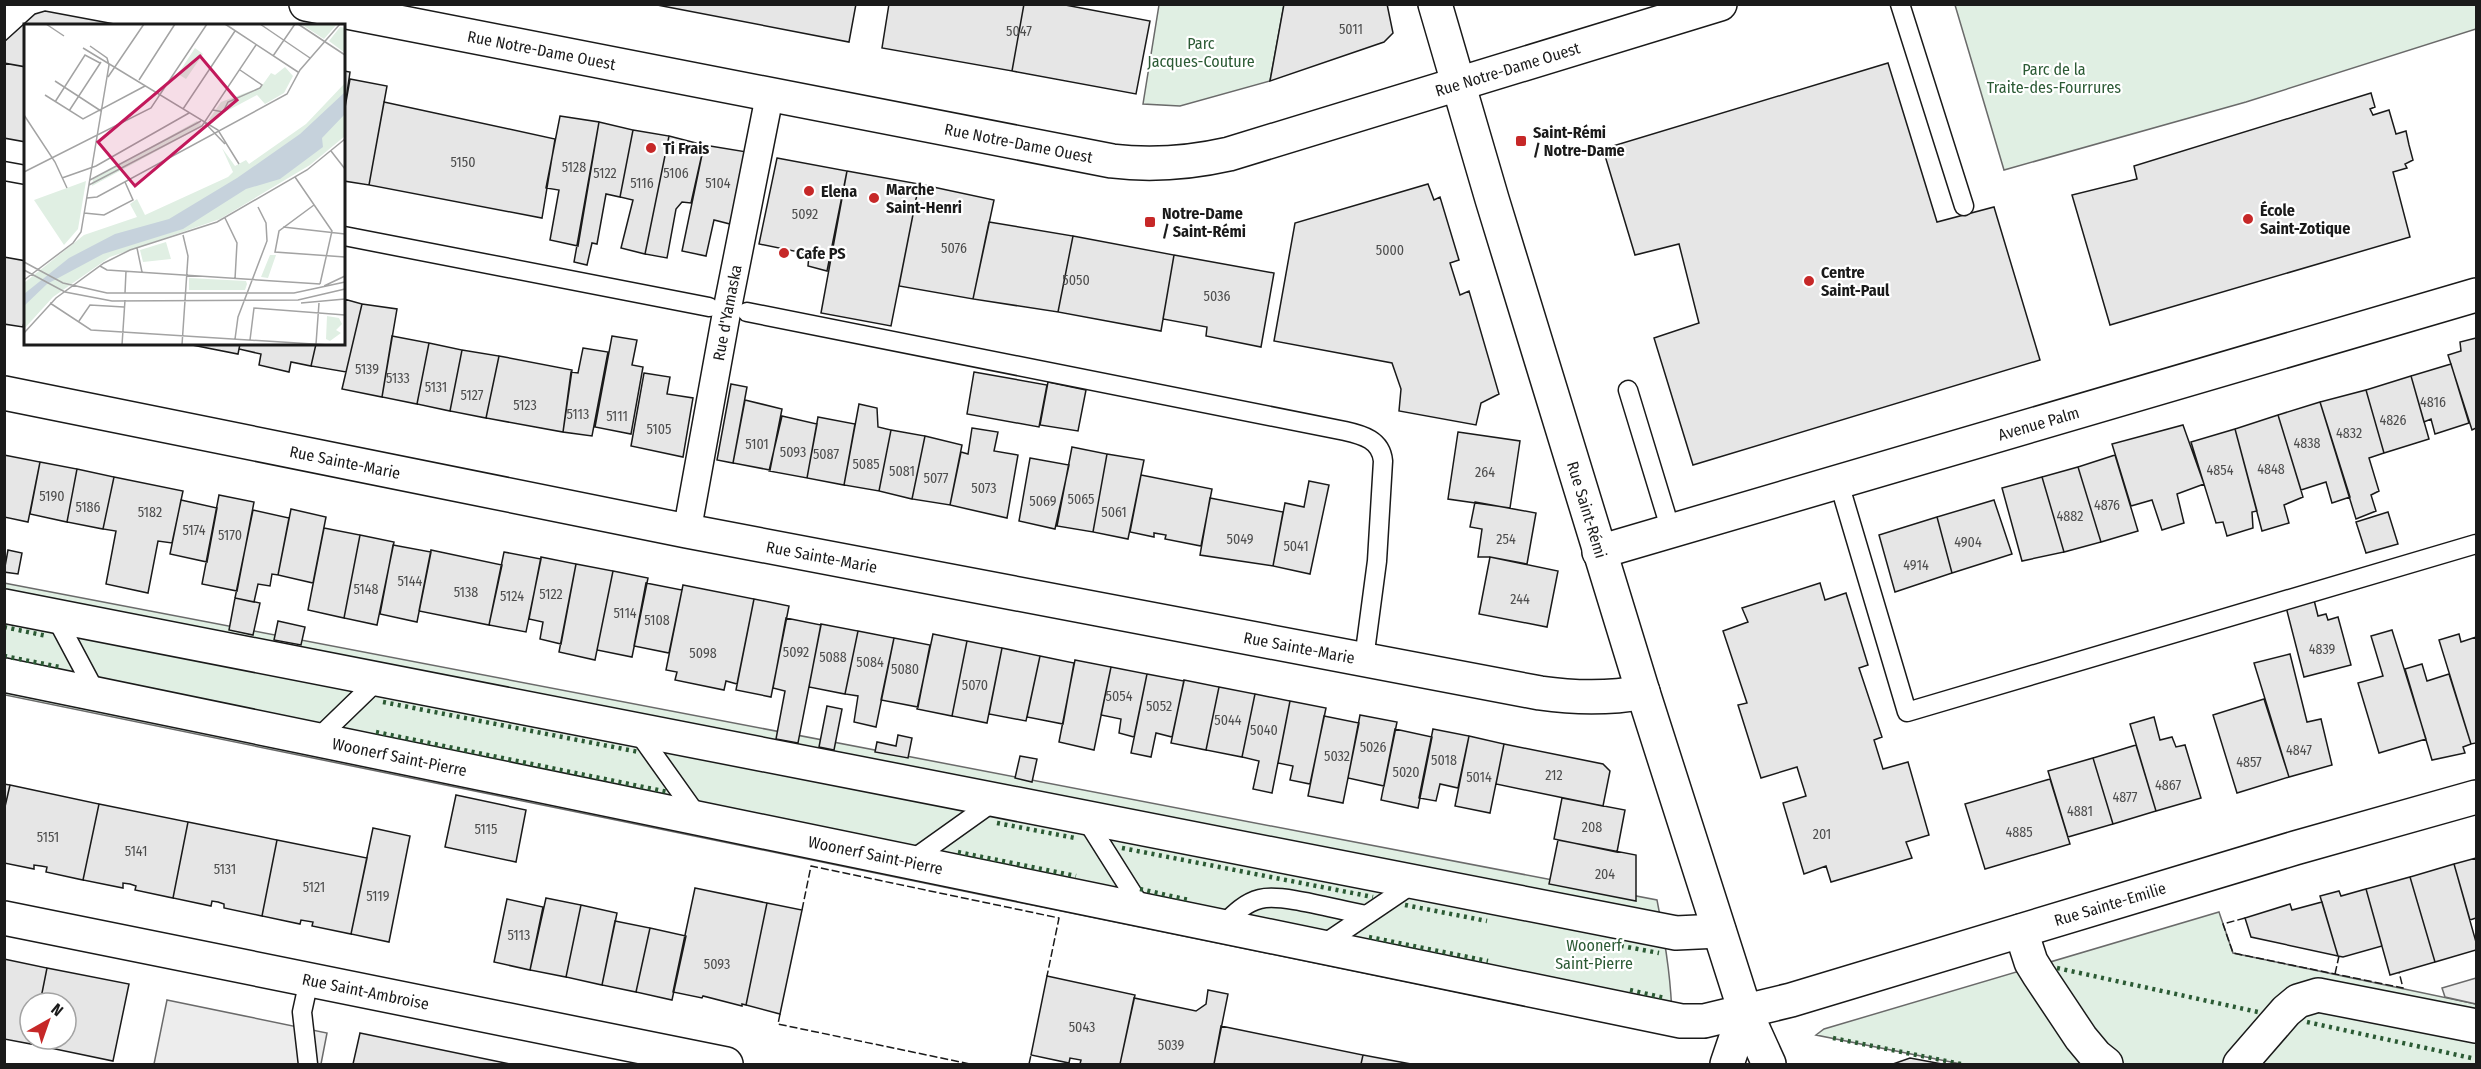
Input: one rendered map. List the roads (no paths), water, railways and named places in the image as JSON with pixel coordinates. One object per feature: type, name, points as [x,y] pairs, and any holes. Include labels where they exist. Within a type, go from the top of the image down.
[{"type":"street","name":"Rue Notre-Dame Ouest","points":[[306,4],[1112,161],[1158,164],[1229,154],[1720,4]]},
{"type":"street","name":"Rue Saint-Rémi","points":[[1435,4],[1643,692],[1745,1011],[1769,1065]]},
{"type":"street","name":"Rue d'Yamaska","points":[[687,531],[727,310],[770,93]]},
{"type":"street","name":"Avenue Palm","points":[[1599,552],[2476,295]]},
{"type":"street","name":"Rue Sainte-Marie","points":[[4,393],[687,531],[1566,697],[1620,696],[1643,692]]},
{"type":"street","points":[[4,606],[1676,933],[1719,931]]},
{"type":"street","name":"Woonerf Saint-Pierre","points":[[4,675],[1681,1021],[1704,1021],[1745,1011]]},
{"type":"street","name":"Rue Sainte-Emilie","points":[[1745,1011],[1791,1000],[2476,797]]},
{"type":"street","name":"Rue Saint-Ambroise","points":[[4,918],[726,1065]]},
{"type":"street","points":[[2021,931],[2031,962],[2039,975],[2081,1038],[2106,1065]]},
{"type":"street","points":[[2240,1065],[2286,1011],[2298,1001],[2318,994],[2476,1026]]},
{"type":"street","points":[[1727,1065],[1745,1011]]},
{"type":"lane","points":[[1900,4],[1964,206]]},
{"type":"lane","points":[[4,171],[24,175]]},
{"type":"lane","points":[[345,236],[709,308]]},
{"type":"lane","points":[[747,312],[1345,431],[1370,439],[1378,446],[1383,461],[1377,561],[1364,660]]},
{"type":"lane","points":[[1628,390],[1671,531]]},
{"type":"lane","points":[[1839,483],[1906,712],[2476,544]]},
{"type":"lane","points":[[55,616],[96,693]]},
{"type":"lane","points":[[315,741],[378,680]]},
{"type":"lane","points":[[636,730],[700,819]]},
{"type":"lane","points":[[909,862],[996,800]]},
{"type":"lane","points":[[1085,818],[1143,910]]},
{"type":"lane","points":[[1321,946],[1414,883]]},
{"type":"lane","points":[[1222,926],[1247,904],[1261,898],[1279,898],[1366,915]]},
{"type":"lane","points":[[308,1065],[302,1012],[309,980]]},
{"type":"place","name":"Saint-Rémi / Notre-Dame","points":[[1521,141]]},
{"type":"place","name":"Ti Frais","points":[[651,148]]},
{"type":"place","name":"Elena","points":[[809,191]]},
{"type":"place","name":"Marche Saint-Henri","points":[[874,198]]},
{"type":"place","name":"École Saint-Zotique","points":[[2248,219]]},
{"type":"place","name":"Notre-Dame / Saint-Rémi","points":[[1150,222]]},
{"type":"place","name":"Cafe PS","points":[[784,253]]},
{"type":"place","name":"Centre Saint-Paul","points":[[1809,281]]},
{"type":"park label","name":"Parc Jacques-Couture","points":[[1201,52]]},
{"type":"park label","name":"Parc de la Traite-des-Fourrures","points":[[2054,78]]}]
